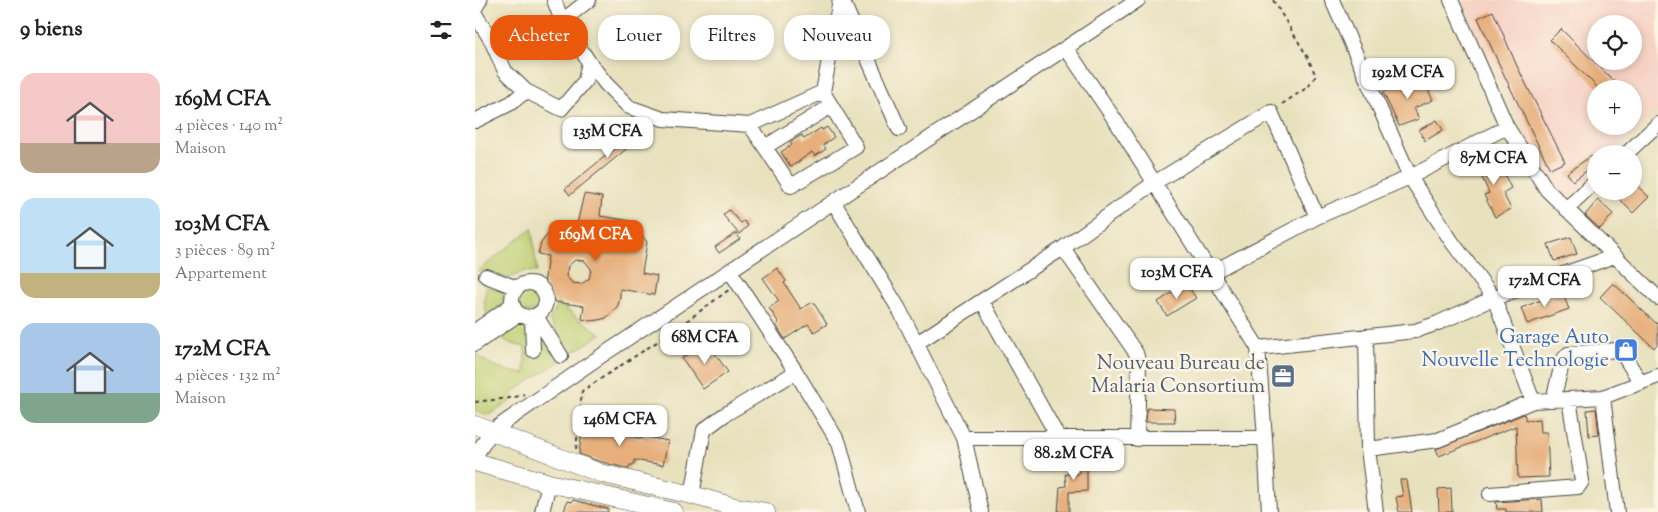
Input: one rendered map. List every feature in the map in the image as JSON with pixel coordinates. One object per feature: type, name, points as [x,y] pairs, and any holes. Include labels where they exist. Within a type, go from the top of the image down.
[{"type":"main road","points":[[475,425],[600,473],[731,506],[766,512]]},
{"type":"main road","points":[[475,462],[549,483],[674,512]]},
{"type":"street","points":[[475,8],[480,0]]},
{"type":"street","points":[[554,0],[560,15]]},
{"type":"street","points":[[570,15],[589,0]]},
{"type":"street","points":[[750,124],[791,186],[856,147],[823,92],[841,0]]},
{"type":"street","points":[[841,0],[899,129]]},
{"type":"street","points":[[475,456],[492,431],[601,356],[1138,0]]},
{"type":"street","points":[[1332,0],[1410,177],[1452,242],[1494,298],[1533,401]]},
{"type":"street","points":[[1451,0],[1507,127],[1547,190],[1658,298]]},
{"type":"street","points":[[475,14],[491,40],[505,70],[526,92],[561,109],[585,81],[589,62]]},
{"type":"street","points":[[1066,48],[1117,123],[1258,348],[1269,512]]},
{"type":"street","points":[[589,62],[606,84],[629,107],[663,119],[750,124],[823,92]]},
{"type":"street","points":[[475,121],[511,104],[526,92]]},
{"type":"street","points":[[765,147],[831,106]]},
{"type":"street","points":[[917,342],[1063,248],[1154,184],[1271,112],[1317,217]]},
{"type":"street","points":[[1211,273],[1317,217],[1410,177],[1507,127]]},
{"type":"street","points":[[1637,145],[1656,130]]},
{"type":"street","points":[[1566,209],[1587,189]]},
{"type":"street","points":[[834,202],[899,309],[964,438],[981,512]]},
{"type":"street","points":[[1063,248],[1136,353],[1139,364],[1137,439]]},
{"type":"street","points":[[1258,348],[1415,331],[1494,298],[1615,256]]},
{"type":"street","points":[[730,271],[796,372],[839,443],[858,512]]},
{"type":"street","points":[[486,276],[517,288]]},
{"type":"street","points":[[479,336],[523,313],[541,312],[545,304],[542,290],[539,286],[530,283],[517,288],[512,296],[523,313],[561,356]]},
{"type":"street","points":[[982,301],[1058,437]]},
{"type":"street","points":[[523,313],[533,350]]},
{"type":"street","points":[[1366,336],[1368,449],[1375,512]]},
{"type":"street","points":[[1553,400],[1563,360],[1568,354],[1617,350],[1624,356],[1641,383]]},
{"type":"street","points":[[692,495],[705,430],[724,416],[796,372]]},
{"type":"street","points":[[1368,449],[1437,440],[1533,401],[1603,397],[1658,376]]},
{"type":"street","points":[[1603,397],[1617,512]]},
{"type":"street","points":[[1490,494],[1578,487],[1582,481],[1569,399]]},
{"type":"street","points":[[964,438],[1265,438]]},
{"type":"street","points":[[542,512],[549,483]]},
{"type":"path","points":[[1271,112],[1308,87],[1316,76],[1307,56],[1273,0]]},
{"type":"path","points":[[575,464],[582,391],[669,334],[738,284]]},
{"type":"shaded area","points":[[1658,0],[1658,110],[1642,126],[1642,80],[1587,80],[1587,135],[1634,135],[1624,145],[1587,145],[1587,182],[1570,198],[1561,195],[1538,158],[1462,1]]},
{"type":"green space","points":[[532,228],[537,272],[524,271],[508,279],[478,271]]},
{"type":"green space","points":[[486,287],[504,291],[502,305],[487,316],[484,301]]},
{"type":"green space","points":[[529,288],[538,291],[541,300],[538,309],[529,312],[520,309],[517,300],[520,291]]},
{"type":"green space","points":[[557,303],[601,334],[572,353],[549,320],[555,311]]},
{"type":"green space","points":[[514,325],[524,327],[527,331],[534,326],[560,361],[513,392],[514,399],[489,415],[475,411],[475,353],[486,362],[498,368],[525,374],[525,347],[512,344],[498,336]]},
{"type":"building","points":[[1493,11],[1517,66],[1565,162],[1550,169],[1478,18]]},
{"type":"building","points":[[1561,29],[1587,55],[1587,70],[1603,70],[1613,80],[1590,80],[1550,40]]},
{"type":"building","points":[[1421,76],[1433,100],[1414,108],[1419,119],[1399,126],[1383,92]]},
{"type":"building","points":[[1437,120],[1443,130],[1425,141],[1419,130]]},
{"type":"building","points":[[646,123],[651,129],[570,195],[565,189]]},
{"type":"building","points":[[827,127],[834,137],[823,145],[826,149],[815,156],[812,152],[791,167],[781,152],[792,145],[790,142],[802,135],[804,139],[821,128],[822,130]]},
{"type":"building","points":[[1478,153],[1487,170],[1499,164],[1511,188],[1503,193],[1511,209],[1495,217],[1484,195],[1489,193],[1472,156]]},
{"type":"building","points":[[1587,159],[1587,171],[1573,181],[1567,173]]},
{"type":"building","points":[[1642,190],[1649,197],[1633,213],[1620,200],[1642,200]]},
{"type":"building","points":[[584,194],[602,197],[600,216],[631,221],[647,242],[642,273],[657,276],[654,295],[620,289],[618,305],[613,312],[606,318],[590,321],[582,319],[584,306],[555,302],[544,284],[548,256],[538,254],[541,243],[555,229],[565,227],[576,228]],"holes":[[[575,260],[585,261],[591,269],[589,279],[581,284],[572,283],[566,276],[568,266]]]},
{"type":"building","points":[[1598,200],[1613,214],[1600,229],[1585,215]]},
{"type":"building","points":[[729,210],[741,223],[744,221],[748,226],[739,234],[723,215]]},
{"type":"building","points":[[736,233],[740,239],[719,253],[715,247]]},
{"type":"building","points":[[1571,237],[1577,254],[1554,261],[1548,244]]},
{"type":"building","points":[[777,268],[786,281],[784,283],[801,309],[813,302],[827,324],[814,332],[808,324],[785,339],[776,325],[779,323],[769,308],[779,301],[763,278]]},
{"type":"building","points":[[1186,283],[1196,298],[1167,316],[1158,302]]},
{"type":"building","points":[[1613,283],[1658,325],[1658,343],[1654,348],[1600,297]]},
{"type":"building","points":[[1562,292],[1569,309],[1527,324],[1521,308]]},
{"type":"building","points":[[706,341],[728,372],[703,389],[682,358]]},
{"type":"building","points":[[1147,408],[1174,409],[1175,422],[1146,422]]},
{"type":"building","points":[[1596,409],[1599,435],[1589,436],[1587,410]]},
{"type":"building","points":[[1524,414],[1526,420],[1540,419],[1541,432],[1547,432],[1549,477],[1518,478],[1516,426],[1439,456],[1436,449]]},
{"type":"building","points":[[583,422],[617,430],[617,432],[642,439],[643,436],[668,441],[663,465],[634,460],[634,465],[630,465],[629,469],[579,454]]},
{"type":"building","points":[[1073,448],[1087,448],[1087,491],[1069,492],[1069,512],[1058,512],[1060,487],[1066,486],[1065,474],[1079,474],[1079,455],[1073,455]]},
{"type":"building","points":[[1400,480],[1407,480],[1412,512],[1399,512],[1396,497],[1403,496]]},
{"type":"building","points":[[1451,488],[1452,512],[1439,512],[1438,489]]},
{"type":"building","points":[[1542,499],[1543,512],[1506,512],[1506,509],[1497,509],[1496,502]]},
{"type":"building","points":[[573,500],[608,509],[608,512],[564,512],[567,501],[572,502]]},
{"type":"place","name":"Garage Auto Nouvelle Technologie","points":[[1626,350]]},
{"type":"place","name":"Nouveau Bureau de Malaria Consortium","points":[[1283,376]]}]
